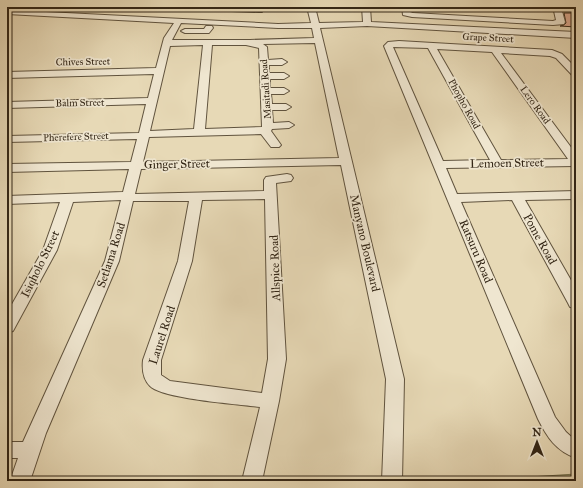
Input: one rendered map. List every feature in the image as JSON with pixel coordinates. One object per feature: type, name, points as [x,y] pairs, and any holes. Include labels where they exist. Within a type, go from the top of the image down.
[{"type":"street","points":[[182,23],[192,7],[259,10],[261,7]]},
{"type":"street","name":"Setlama Road","points":[[20,481],[30,450],[112,260],[170,32],[182,23],[192,7]]},
{"type":"street","name":"Manyano Boulevard","points":[[311,7],[321,20],[318,40],[395,379],[392,481]]},
{"type":"street","points":[[366,7],[367,24]]},
{"type":"street","points":[[406,7],[406,13],[412,15],[553,23],[561,22],[557,9]]},
{"type":"street","points":[[524,7],[576,10]]},
{"type":"street","points":[[7,12],[222,25],[285,26],[321,20],[336,24],[367,24],[576,35]]},
{"type":"street","points":[[321,20],[336,24]]},
{"type":"street","points":[[182,23],[206,31],[209,28],[222,25],[233,29]]},
{"type":"street","points":[[247,42],[318,40]]},
{"type":"street","points":[[193,136],[208,42]]},
{"type":"street","name":"Masitadi Road","points":[[144,135],[193,136],[266,128],[267,107],[263,47],[258,44],[247,42],[167,43]]},
{"type":"street","name":"Grape Street","points":[[390,44],[494,49],[554,54],[559,56],[576,74]]},
{"type":"street","name":"Ratsuru Road","points":[[390,44],[388,49],[438,165],[454,198],[547,419],[559,438],[569,448],[576,450]]},
{"type":"street","name":"Phopho Road","points":[[431,46],[497,163]]},
{"type":"street","points":[[263,50],[281,49]]},
{"type":"street","name":"Lero Road","points":[[494,49],[576,162]]},
{"type":"street","points":[[264,63],[282,62]]},
{"type":"street","name":"Chives Street","points":[[7,75],[159,71]]},
{"type":"street","points":[[265,76],[284,76]]},
{"type":"street","points":[[266,91],[284,91]]},
{"type":"street","name":"Balm Street","points":[[7,105],[152,101]]},
{"type":"street","points":[[267,107],[286,107]]},
{"type":"street","points":[[275,145],[269,139],[266,128],[289,125]]},
{"type":"street","points":[[232,131],[232,143]]},
{"type":"street","name":"Pherefere Street","points":[[7,139],[144,135]]},
{"type":"street","name":"Ginger Street","points":[[7,168],[346,161]]},
{"type":"street","name":"Lemoen Street","points":[[438,165],[576,162]]},
{"type":"street","points":[[7,200],[270,195],[270,180],[287,178]]},
{"type":"street","name":"Allspice Road","points":[[252,481],[270,401],[275,372],[277,344],[273,227],[270,195]]},
{"type":"street","points":[[454,198],[576,195]]},
{"type":"street","name":"Pome Road","points":[[516,196],[576,303]]},
{"type":"street","name":"Laurel Road","points":[[196,197],[185,261],[152,360],[150,373],[156,383],[169,388],[270,401]]},
{"type":"street","name":"Isiqholo Street","points":[[7,327],[50,250],[68,198]]},
{"type":"street","points":[[7,450],[30,450]]},
{"type":"green space","points":[[576,474],[576,481],[515,481],[514,478]]},
{"type":"building","points":[[564,13],[576,13],[576,27],[560,26],[566,23]]}]
